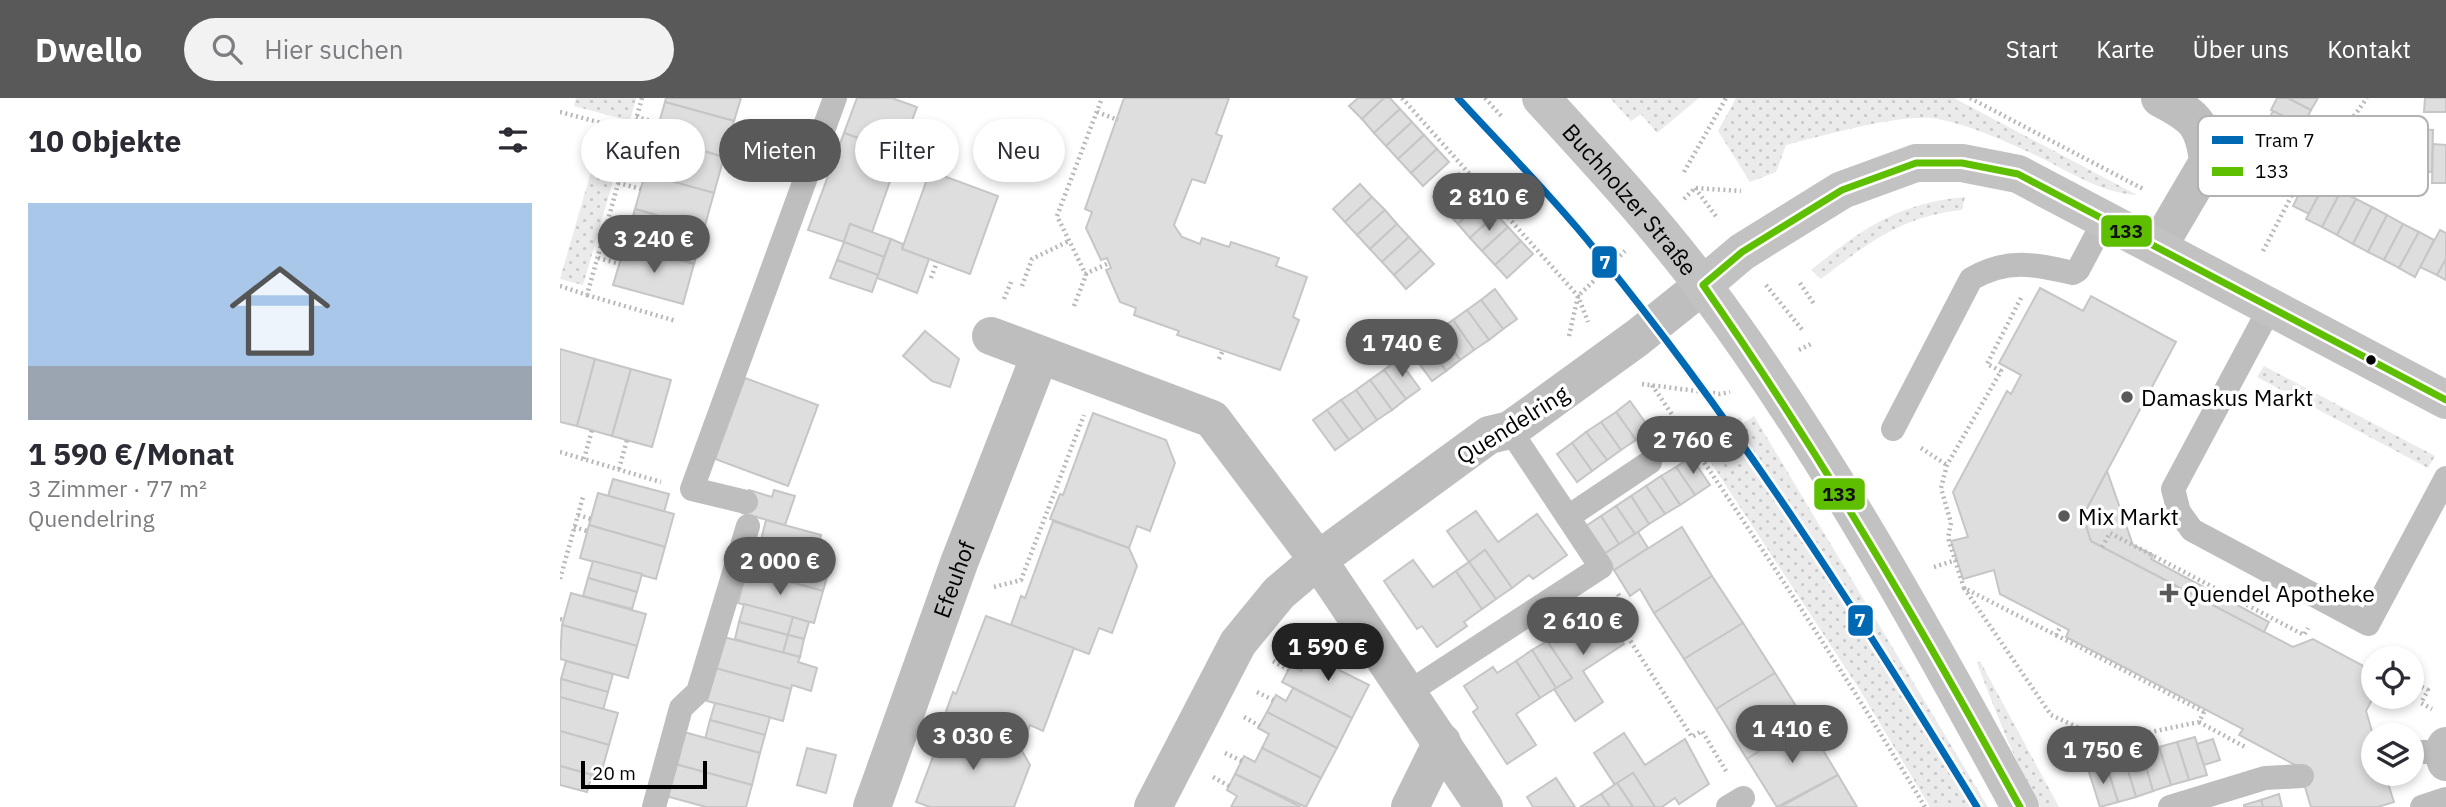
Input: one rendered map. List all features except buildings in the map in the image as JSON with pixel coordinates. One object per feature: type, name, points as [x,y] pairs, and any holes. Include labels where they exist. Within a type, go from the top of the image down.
[{"type":"main road","name":"Buchholzer Straße","points":[[1541,98],[1703,285],[1764,371],[1891,576],[2020,807]]},
{"type":"main road","points":[[1703,285],[1742,252],[1842,190],[1916,163],[1962,163],[2018,174],[2446,400]]},
{"type":"street","points":[[2160,98],[2183,110],[2198,124]]},
{"type":"street","points":[[2158,247],[2198,179]]},
{"type":"street","name":"Quendelring","points":[[1153,807],[1238,643],[1279,593],[1318,560],[1489,435],[1510,430],[1620,351],[1703,285]]},
{"type":"street","points":[[990,336],[1212,419],[1318,560],[1484,807]]},
{"type":"street","name":"Efeuhof","points":[[872,807],[959,563],[1040,355]]},
{"type":"street","points":[[1410,807],[1442,742]]},
{"type":"lane","points":[[654,807],[681,708],[698,692],[747,514],[692,489],[835,98]]},
{"type":"lane","points":[[1893,429],[1971,278],[1993,266],[2038,266],[2073,273],[2078,270],[2105,219]]},
{"type":"lane","points":[[2271,306],[2173,489],[2179,512],[2192,530],[2368,624],[2446,478]]},
{"type":"lane","points":[[1409,692],[1601,567],[1510,430]]},
{"type":"lane","points":[[1568,517],[1650,462]]},
{"type":"lane","points":[[2171,807],[2265,778],[2302,776]]},
{"type":"lane","points":[[2423,807],[2446,799]]},
{"type":"path","points":[[642,98],[636,117],[644,119]]},
{"type":"path","points":[[1074,306],[1085,274],[1057,216],[1102,98]]},
{"type":"path","points":[[1402,98],[1578,296],[1593,334]]},
{"type":"path","points":[[1684,172],[1726,98]]},
{"type":"path","points":[[1970,98],[2155,195]]},
{"type":"path","points":[[2354,116],[2367,98]]},
{"type":"path","points":[[560,112],[587,119]]},
{"type":"path","points":[[1097,112],[1118,120]]},
{"type":"path","points":[[587,295],[618,183],[640,188]]},
{"type":"path","points":[[1695,188],[1706,202]]},
{"type":"path","points":[[1683,200],[1695,188],[1741,191]]},
{"type":"path","points":[[2263,251],[2291,196]]},
{"type":"path","points":[[608,221],[630,227]]},
{"type":"path","points":[[1022,286],[1032,259],[1069,241]]},
{"type":"path","points":[[1578,296],[1628,248]]},
{"type":"path","points":[[598,258],[620,264]]},
{"type":"path","points":[[931,278],[937,262]]},
{"type":"path","points":[[1085,274],[1109,263]]},
{"type":"path","points":[[1964,587],[2205,711],[2199,722],[2107,741],[2051,715],[1964,587],[1948,538],[1951,523],[1941,488],[1947,465],[2001,371],[1987,364],[2038,266]]},
{"type":"path","points":[[1800,283],[1814,304]]},
{"type":"path","points":[[560,286],[676,321]]},
{"type":"path","points":[[1788,316],[1804,332]]},
{"type":"path","points":[[1795,353],[1811,344]]},
{"type":"path","points":[[1219,359],[1223,349]]},
{"type":"path","points":[[984,589],[1021,580],[1098,377]]},
{"type":"path","points":[[1629,383],[1720,394]]},
{"type":"path","points":[[1652,386],[1768,555],[1856,692],[1925,807]]},
{"type":"path","points":[[584,459],[592,430]]},
{"type":"path","points":[[618,469],[627,440]]},
{"type":"path","points":[[560,452],[692,489]]},
{"type":"path","points":[[1065,464],[1073,468]]},
{"type":"path","points":[[560,579],[583,497]]},
{"type":"path","points":[[578,515],[591,519]]},
{"type":"path","points":[[574,527],[587,531]]},
{"type":"path","points":[[2102,547],[2110,533],[2304,635],[2308,627],[2319,633]]},
{"type":"path","points":[[1934,567],[1956,560]]},
{"type":"path","points":[[1601,567],[1634,620],[1622,628],[1692,737],[1702,731],[1736,802]]},
{"type":"path","points":[[1025,569],[1034,572]]},
{"type":"path","points":[[2056,635],[2061,626]]},
{"type":"path","points":[[1275,663],[1289,670]]},
{"type":"path","points":[[1266,697],[1273,700]]},
{"type":"path","points":[[2423,709],[2437,745]]},
{"type":"path","points":[[1254,722],[1260,726]]},
{"type":"path","points":[[1235,758],[1242,761]]},
{"type":"path","points":[[1223,783],[1229,786]]},
{"type":"shaded area","points":[[576,98],[636,98],[631,119],[574,106]]},
{"type":"shaded area","points":[[1610,98],[1699,98],[1657,133],[1641,114],[1631,121]]},
{"type":"shaded area","points":[[1736,98],[1954,98],[2137,195],[2110,190],[2084,180],[1975,129],[1938,119],[1923,118],[1863,126],[1786,145],[1776,172],[1750,182],[1718,131]]},
{"type":"shaded area","points":[[588,182],[613,182],[583,285],[560,279]]},
{"type":"shaded area","points":[[1965,197],[1962,210],[1921,218],[1903,225],[1870,243],[1821,279],[1811,270],[1864,230],[1882,220],[1920,205]]},
{"type":"shaded area","points":[[2264,366],[2435,456],[2428,468],[2257,377]]},
{"type":"shaded area","points":[[1754,416],[1988,807],[1930,807],[1860,690],[1700,446],[1740,417],[1743,423]]},
{"type":"shaded area","points":[[1980,661],[2059,807],[2040,807],[2006,736],[1977,663]]},
{"type":"tram line","name":"7","points":[[1458,98],[1577,228],[1697,382],[1842,591],[1977,807]]},
{"type":"transit line","name":"133","points":[[2020,807],[1869,542],[1788,412],[1703,285],[1742,252],[1842,190],[1916,163],[1962,163],[2018,174],[2446,400]]},
{"type":"place","name":"Damaskus Markt","points":[[2127,397]]},
{"type":"place","name":"Mix Markt","points":[[2064,516]]},
{"type":"place","name":"Quendel Apotheke","points":[[2169,593]]}]
